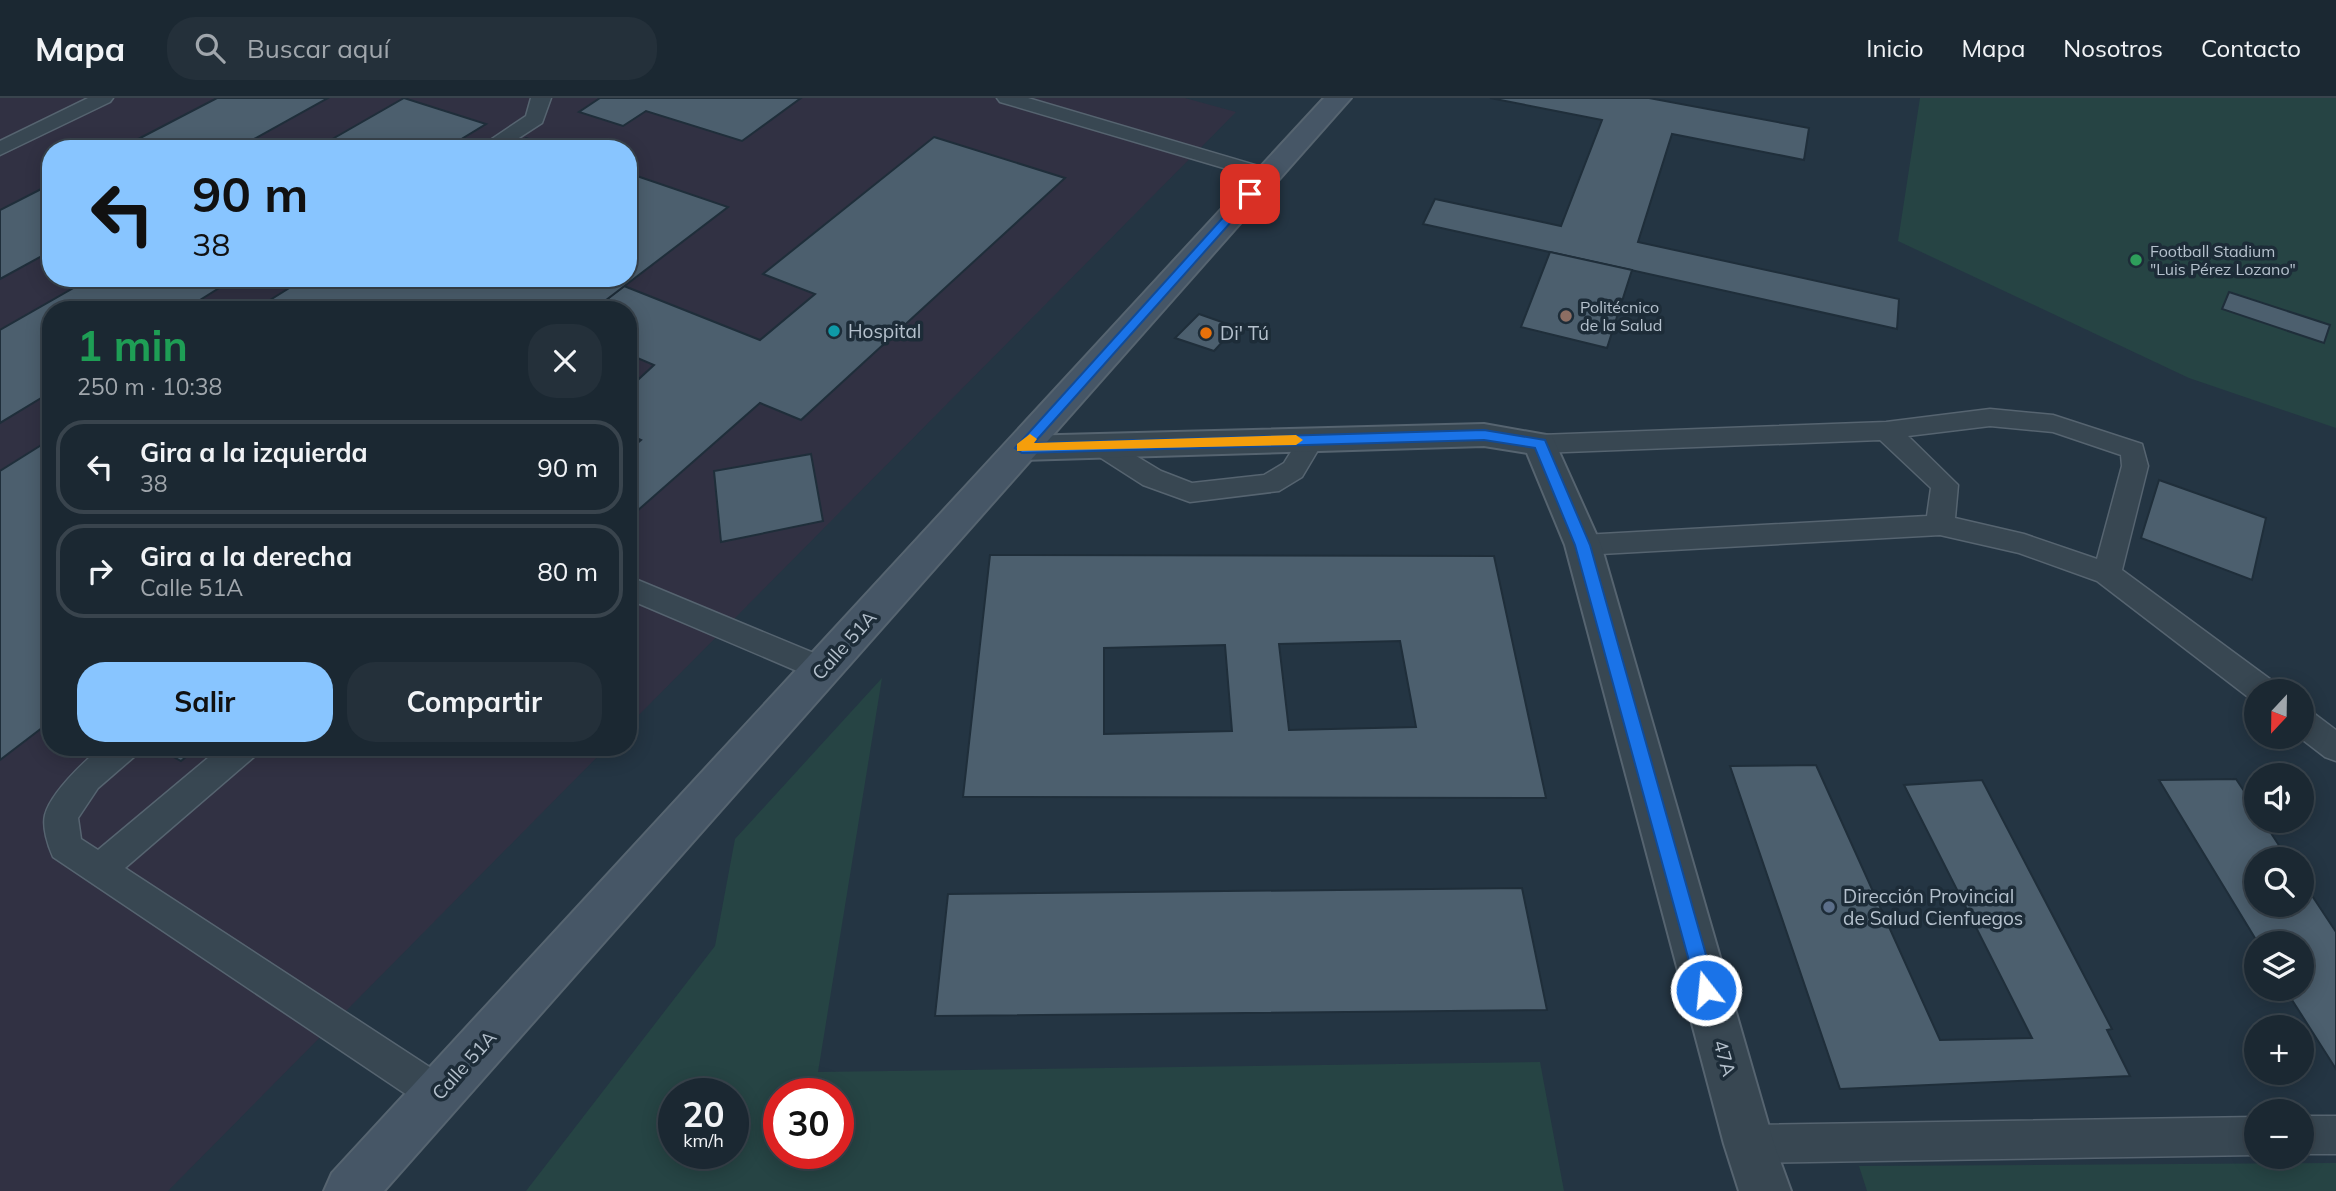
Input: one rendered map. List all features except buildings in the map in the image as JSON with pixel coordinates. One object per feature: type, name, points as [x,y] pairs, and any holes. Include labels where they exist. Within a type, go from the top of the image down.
[{"type":"main road","name":"Calle 51A","points":[[350,1191],[1338,98]]},
{"type":"street","points":[[1022,448],[1484,435],[1541,444]]},
{"type":"street","name":"47A","points":[[1541,444],[1583,545],[1749,1144],[1765,1191]]},
{"type":"lane","points":[[0,149],[103,98]]},
{"type":"lane","points":[[501,140],[535,119],[541,98]]},
{"type":"lane","points":[[1007,98],[1268,175]]},
{"type":"lane","points":[[1541,444],[1886,431],[1955,420],[2024,419],[2078,429],[2133,450],[2135,466],[2106,574]]},
{"type":"lane","points":[[1886,431],[1945,485],[1940,525]]},
{"type":"lane","points":[[1099,445],[1152,478],[1190,493],[1270,484],[1293,470],[1311,440]]},
{"type":"lane","points":[[1583,545],[1940,525],[2024,544],[2106,574],[2247,679]]},
{"type":"lane","points":[[637,591],[822,669]]},
{"type":"lane","points":[[2314,731],[2336,748]]},
{"type":"lane","points":[[113,756],[87,778],[61,816],[65,847],[438,1094]]},
{"type":"lane","points":[[100,869],[233,756]]},
{"type":"lane","points":[[2314,1136],[2336,1135]]},
{"type":"lane","points":[[1749,1144],[2244,1136]]},
{"type":"shaded area","points":[[0,98],[1185,98],[1236,112],[637,717],[637,301],[42,301],[42,756],[598,756],[168,1191],[0,1191]]},
{"type":"green space","name":"Football Stadium \"Luis Pérez Lozano\"","points":[[1920,98],[2336,98],[2336,428],[2189,378],[1898,241]]},
{"type":"green space","points":[[882,678],[818,1072],[1540,1062],[1564,1191],[526,1191],[715,946],[735,839]]},
{"type":"green space","points":[[2314,1163],[2336,1163],[2336,1191],[1867,1191],[1859,1166],[2244,1164],[2244,1169],[2314,1169]]},
{"type":"slow traffic","points":[[1030,439],[1022,448],[1296,440]]},
{"type":"place","name":"Football Stadium \"Luis Pérez Lozano\"","points":[[2136,260]]},
{"type":"place","name":"Politécnico de la Salud","points":[[1566,316]]},
{"type":"place","name":"Hospital","points":[[834,331]]},
{"type":"place","name":"Di' Tú","points":[[1206,333]]},
{"type":"place","name":"Dirección Provincial de Salud Cienfuegos","points":[[1829,907]]},
{"type":"route","points":[[1250,194],[1022,448],[1484,435],[1541,444],[1583,545],[1706,990]]}]
